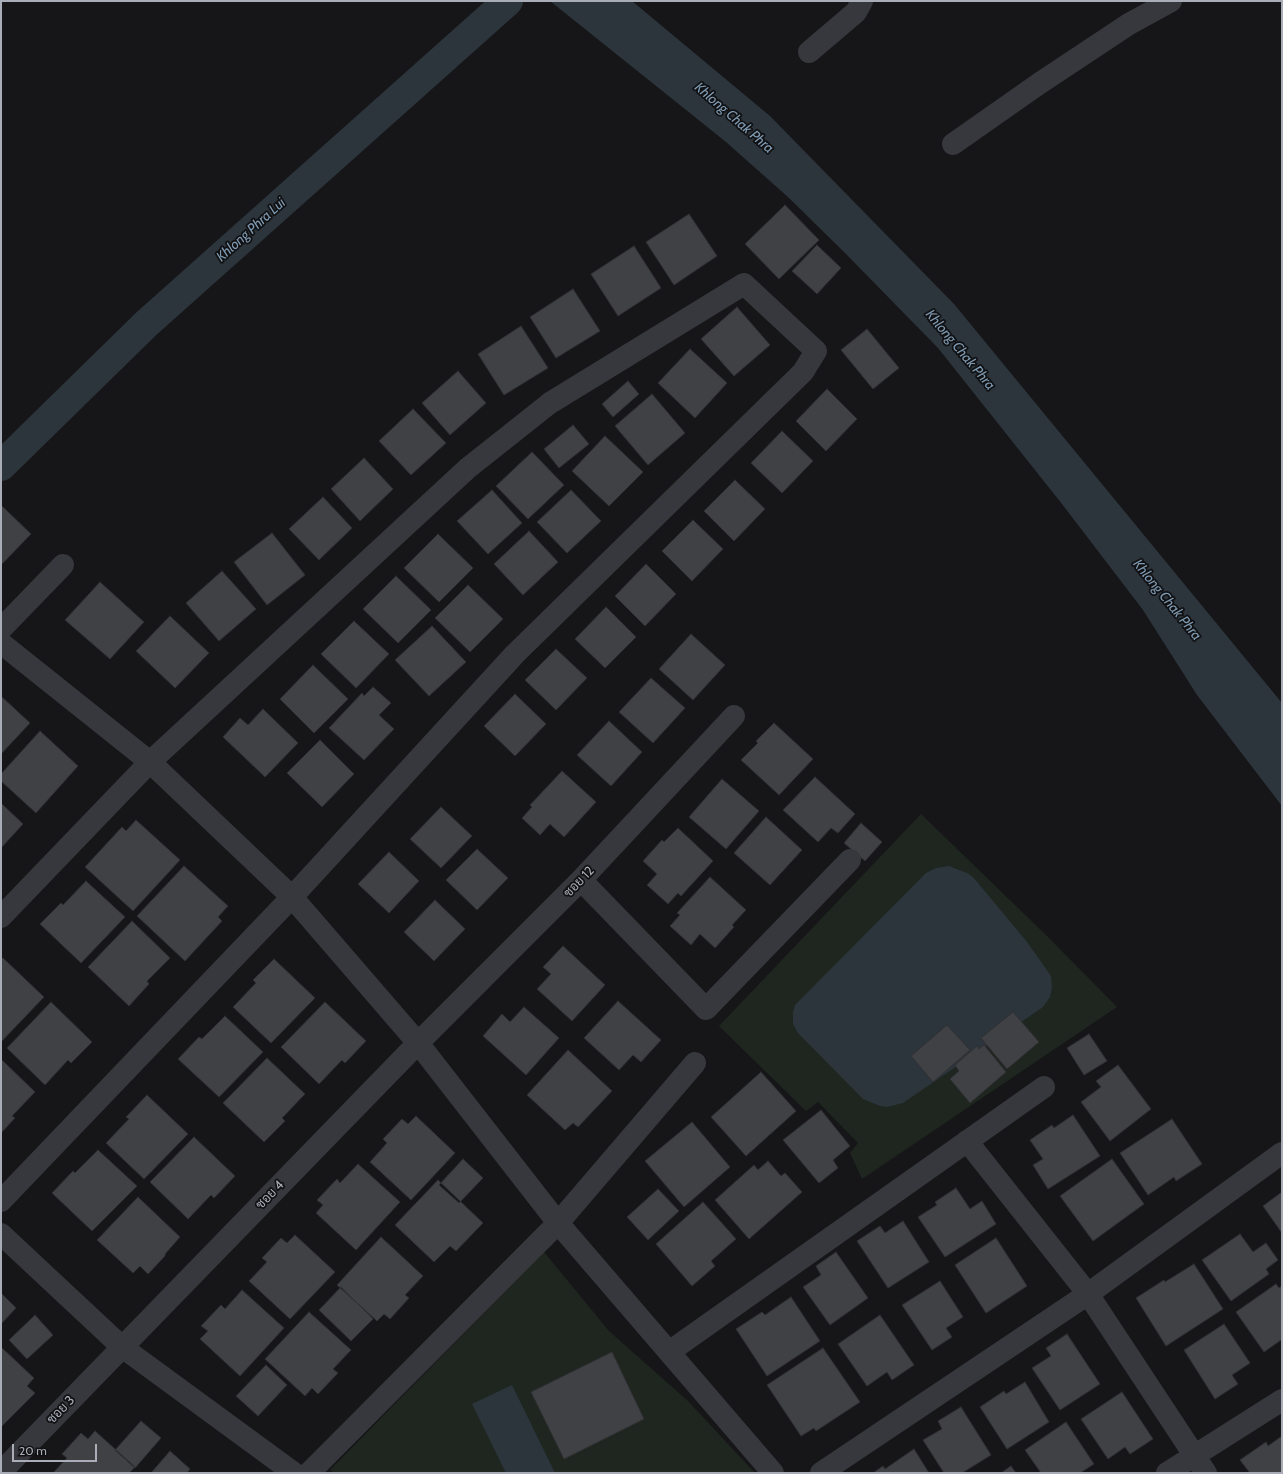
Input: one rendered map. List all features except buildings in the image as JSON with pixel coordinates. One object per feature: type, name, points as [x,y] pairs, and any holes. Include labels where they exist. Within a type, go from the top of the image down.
[{"type":"street","points":[[809,52],[856,12],[862,1]]},
{"type":"street","points":[[953,144],[1040,83],[1116,33],[1171,1]]},
{"type":"street","points":[[1,917],[150,762],[468,468],[550,403],[744,284],[816,351],[803,372],[515,654],[292,897],[1,1202]]},
{"type":"street","points":[[1,629],[63,565]]},
{"type":"street","points":[[1,643],[150,762],[292,897],[418,1043],[558,1223],[773,1473]]},
{"type":"street","name":"ซอย 12","points":[[418,1043],[581,880],[734,716]]},
{"type":"street","points":[[581,880],[706,1009],[850,860]]},
{"type":"street","name":"ซอย 4","points":[[122,1347],[418,1043]]},
{"type":"street","points":[[309,1473],[558,1223],[695,1063]]},
{"type":"street","points":[[669,1352],[1044,1087]]},
{"type":"street","points":[[967,1141],[1088,1294],[1200,1464]]},
{"type":"street","points":[[821,1473],[1088,1294],[1282,1153]]},
{"type":"street","points":[[1,1234],[122,1347],[294,1473]]},
{"type":"street","name":"ซอย 3","points":[[1,1472],[122,1347]]},
{"type":"street","points":[[1167,1473],[1200,1464],[1282,1400]]},
{"type":"shaded area","points":[[921,814],[1047,936],[1117,1007],[862,1179],[850,1153],[858,1143],[818,1102],[806,1111],[719,1026]]},
{"type":"shaded area","points":[[544,1252],[609,1331],[688,1401],[755,1473],[335,1473],[330,1470]]},
{"type":"water","name":"Khlong Chak Phra","points":[[550,1],[632,1],[770,116],[954,304],[1282,703],[1282,806],[1197,695],[1143,610],[1062,504],[938,348],[788,197],[726,142]]},
{"type":"water","points":[[949,866],[973,877],[1027,942],[1051,976],[1052,987],[1050,997],[1043,1007],[903,1103],[887,1107],[880,1106],[863,1099],[798,1033],[793,1024],[793,1012],[795,1005],[926,873],[936,868]]},
{"type":"water","points":[[512,1385],[555,1473],[506,1473],[472,1404]]},
{"type":"waterway","name":"Khlong Phra Lui","points":[[1,466],[146,324],[508,1]]}]
